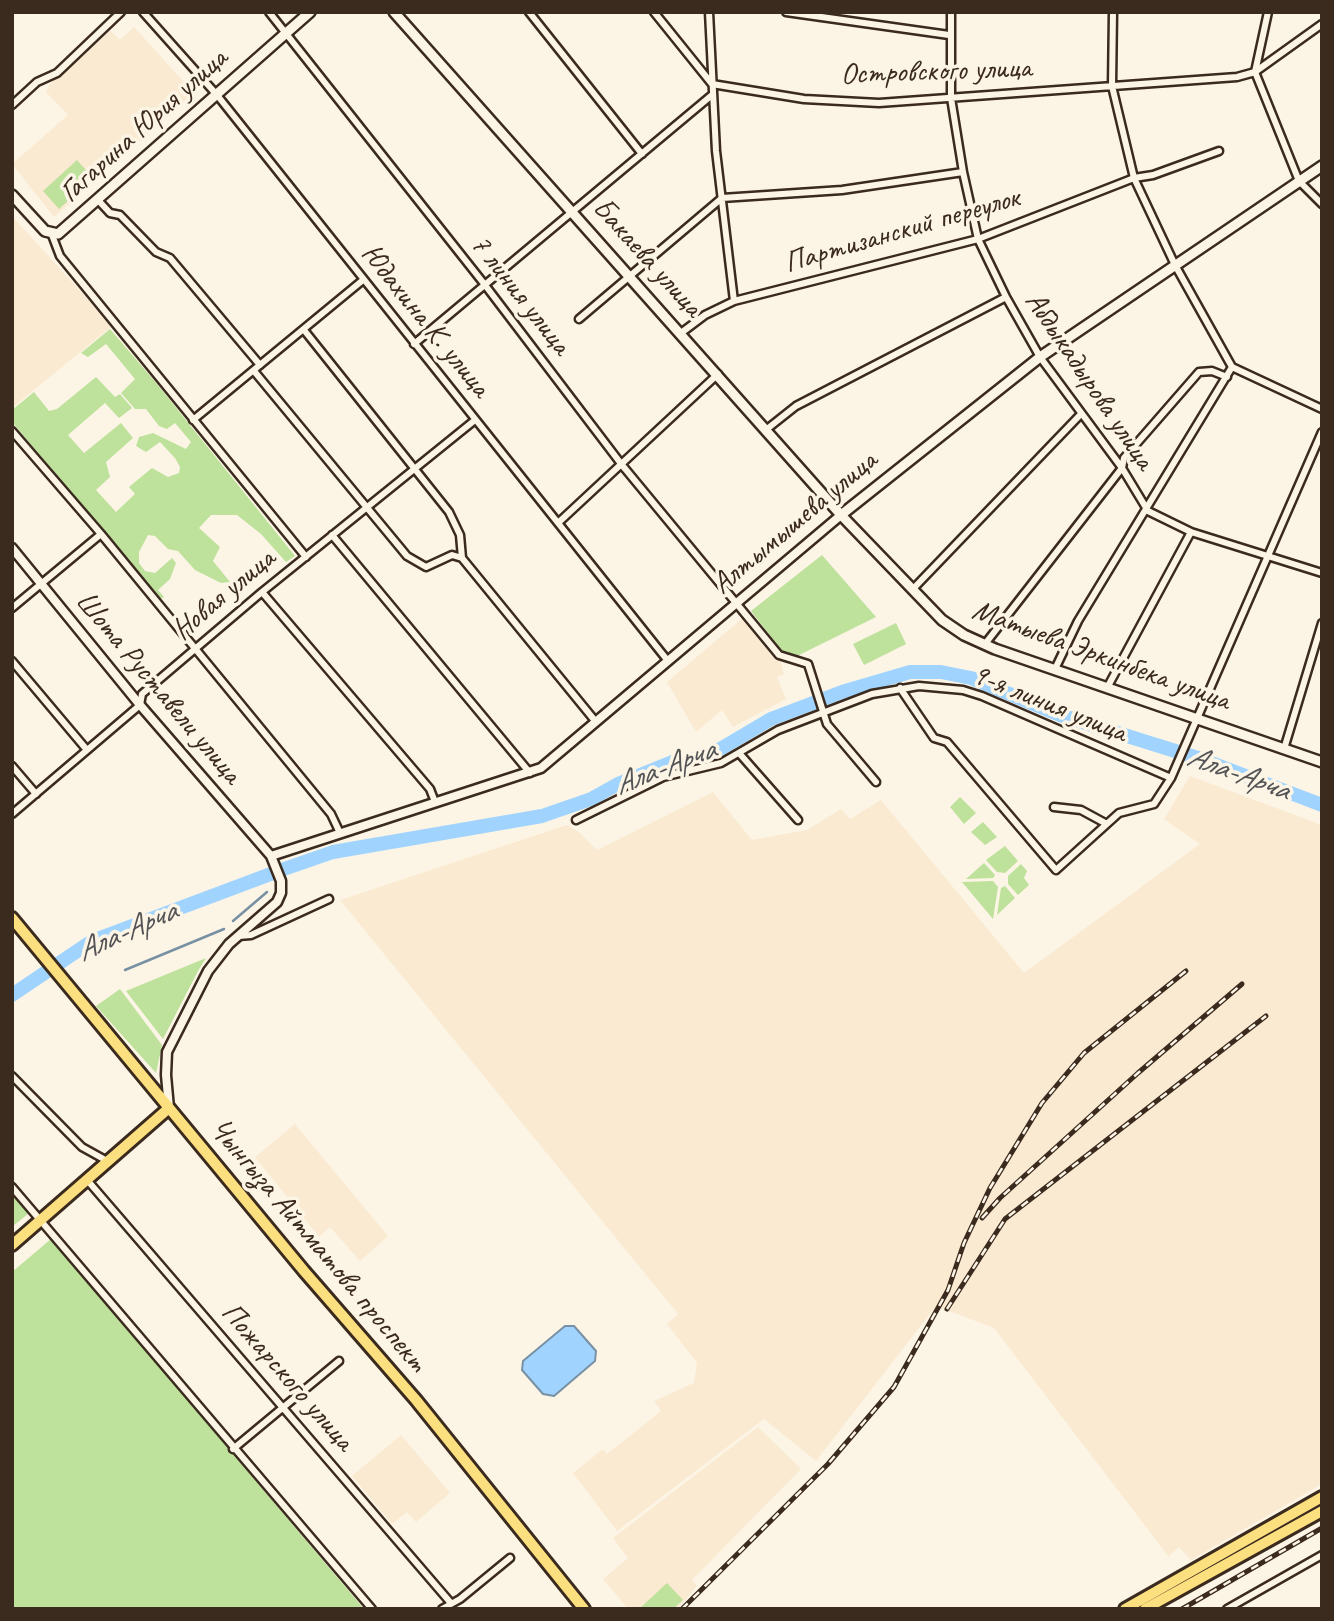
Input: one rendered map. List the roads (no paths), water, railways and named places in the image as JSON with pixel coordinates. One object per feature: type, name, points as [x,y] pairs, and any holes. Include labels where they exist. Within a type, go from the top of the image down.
[{"type":"main road","name":"Гагарина Юрия улица","points":[[12,195],[52,235],[62,232],[310,12]]},
{"type":"main road","name":"Бакаева улица","points":[[394,12],[718,374]]},
{"type":"main road","name":"Алтымышева улица","points":[[841,515],[1040,357],[1322,166]]},
{"type":"main road","name":"Матыева Эркинбека улица","points":[[718,374],[841,515],[942,620],[985,644],[1322,762]]},
{"type":"main road","name":"Чынгыза Айтматова проспект","points":[[12,918],[303,1270],[409,1391],[584,1609]]},
{"type":"main road","points":[[12,1245],[169,1108]]},
{"type":"main road","points":[[1125,1609],[1322,1497]]},
{"type":"main road","points":[[1145,1609],[1322,1511]]},
{"type":"street","points":[[12,105],[37,82],[57,73],[121,12]]},
{"type":"street","name":"Юдахина К. улица","points":[[143,12],[217,94],[668,661]]},
{"type":"street","name":"7 линия улица","points":[[269,12],[485,285],[622,465],[738,602],[779,655],[808,664],[824,712]]},
{"type":"street","points":[[529,12],[642,154]]},
{"type":"street","points":[[654,12],[712,84]]},
{"type":"street","points":[[709,12],[712,95],[734,301]]},
{"type":"street","points":[[786,12],[949,35]]},
{"type":"street","name":"Абдыкадырова улица","points":[[951,12],[951,98],[963,172],[978,239],[1006,297],[1040,357],[1080,415],[1122,468],[1148,510],[1191,532],[1266,558],[1322,573]]},
{"type":"street","points":[[1113,12],[1112,86],[1134,178],[1175,265],[1233,367],[1322,409]]},
{"type":"street","points":[[1268,12],[1255,72],[1299,181],[1322,204]]},
{"type":"street","points":[[1255,72],[1322,24]]},
{"type":"street","name":"Островского улица","points":[[712,84],[804,99],[879,103],[1237,78],[1255,72]]},
{"type":"street","points":[[414,344],[712,95]]},
{"type":"street","name":"Партизанский переулок","points":[[681,333],[705,315],[734,301],[978,239],[1134,178],[1153,175],[1219,151]]},
{"type":"street","points":[[579,319],[722,198],[842,190],[963,172]]},
{"type":"street","points":[[98,200],[110,213],[120,215],[156,253],[170,258],[417,565],[426,567],[452,555],[463,558]]},
{"type":"street","points":[[52,235],[60,256],[306,557]]},
{"type":"street","points":[[193,420],[363,280]]},
{"type":"street","points":[[767,429],[796,406],[1006,297]]},
{"type":"street","points":[[304,330],[449,512],[460,535],[463,558],[596,722]]},
{"type":"street","points":[[1055,669],[1079,621],[1233,367]]},
{"type":"street","points":[[985,644],[1122,468],[1124,458],[1199,372],[1212,371],[1227,377]]},
{"type":"street","points":[[558,523],[718,374]]},
{"type":"street","points":[[912,591],[1080,415]]},
{"type":"street","name":"Новая улица","points":[[12,814],[140,705],[142,694],[262,592],[475,420]]},
{"type":"street","points":[[12,432],[101,534],[331,814],[340,833]]},
{"type":"street","points":[[900,688],[934,738],[947,742],[1056,870],[1119,813],[1154,804],[1178,768],[1322,432]]},
{"type":"street","name":"Алтымышева улица","points":[[272,858],[340,833],[530,772],[550,761],[841,515]]},
{"type":"street","points":[[1107,688],[1191,532]]},
{"type":"street","points":[[12,608],[101,534]]},
{"type":"street","points":[[332,535],[530,772]]},
{"type":"street","name":"Шота Руставели улица","points":[[12,548],[140,705],[272,858]]},
{"type":"street","points":[[262,592],[430,789],[435,802]]},
{"type":"street","points":[[1284,749],[1322,623]]},
{"type":"street","points":[[12,661],[87,751]]},
{"type":"street","name":"9-я линия улица","points":[[576,820],[617,803],[653,781],[683,771],[708,768],[778,730],[872,694],[900,688],[934,687],[982,696],[1171,778]]},
{"type":"street","points":[[824,712],[827,724],[876,782]]},
{"type":"street","points":[[739,753],[798,820]]},
{"type":"street","points":[[12,766],[36,794]]},
{"type":"street","points":[[1054,807],[1081,810],[1105,823]]},
{"type":"street","points":[[169,1108],[167,1052],[208,971],[238,936],[277,902],[281,893],[281,881],[272,858]]},
{"type":"street","points":[[238,936],[251,935],[329,899]]},
{"type":"street","points":[[12,1076],[82,1147],[109,1162]]},
{"type":"street","name":"Пожарского улица","points":[[88,1181],[450,1602]]},
{"type":"street","points":[[12,1187],[233,1450],[372,1609]]},
{"type":"street","points":[[233,1450],[339,1361]]},
{"type":"street","points":[[1227,1609],[1322,1555]]},
{"type":"street","points":[[442,1609],[450,1602],[460,1599],[510,1558]]},
{"type":"water","points":[[565,1326],[574,1326],[596,1351],[595,1361],[554,1396],[543,1394],[522,1370],[523,1361]]},
{"type":"waterway","name":"Ала-Арча","points":[[12,995],[92,941],[284,869],[333,852],[542,816],[591,799],[618,784],[675,761],[705,758],[771,719],[842,692],[910,672],[941,672],[971,678],[1060,715],[1201,759],[1322,805]]},
{"type":"waterway","points":[[233,921],[267,892]]},
{"type":"waterway","points":[[125,970],[224,929]]},
{"type":"railway","points":[[682,1609],[828,1464],[894,1387],[948,1290],[964,1243],[990,1188],[1042,1103],[1084,1053],[1186,971]]},
{"type":"railway","points":[[982,1218],[1000,1198],[1138,1073],[1242,984]]},
{"type":"railway","points":[[947,1309],[1005,1219],[1266,1016]]},
{"type":"railway","points":[[1182,1609],[1322,1528]]}]
